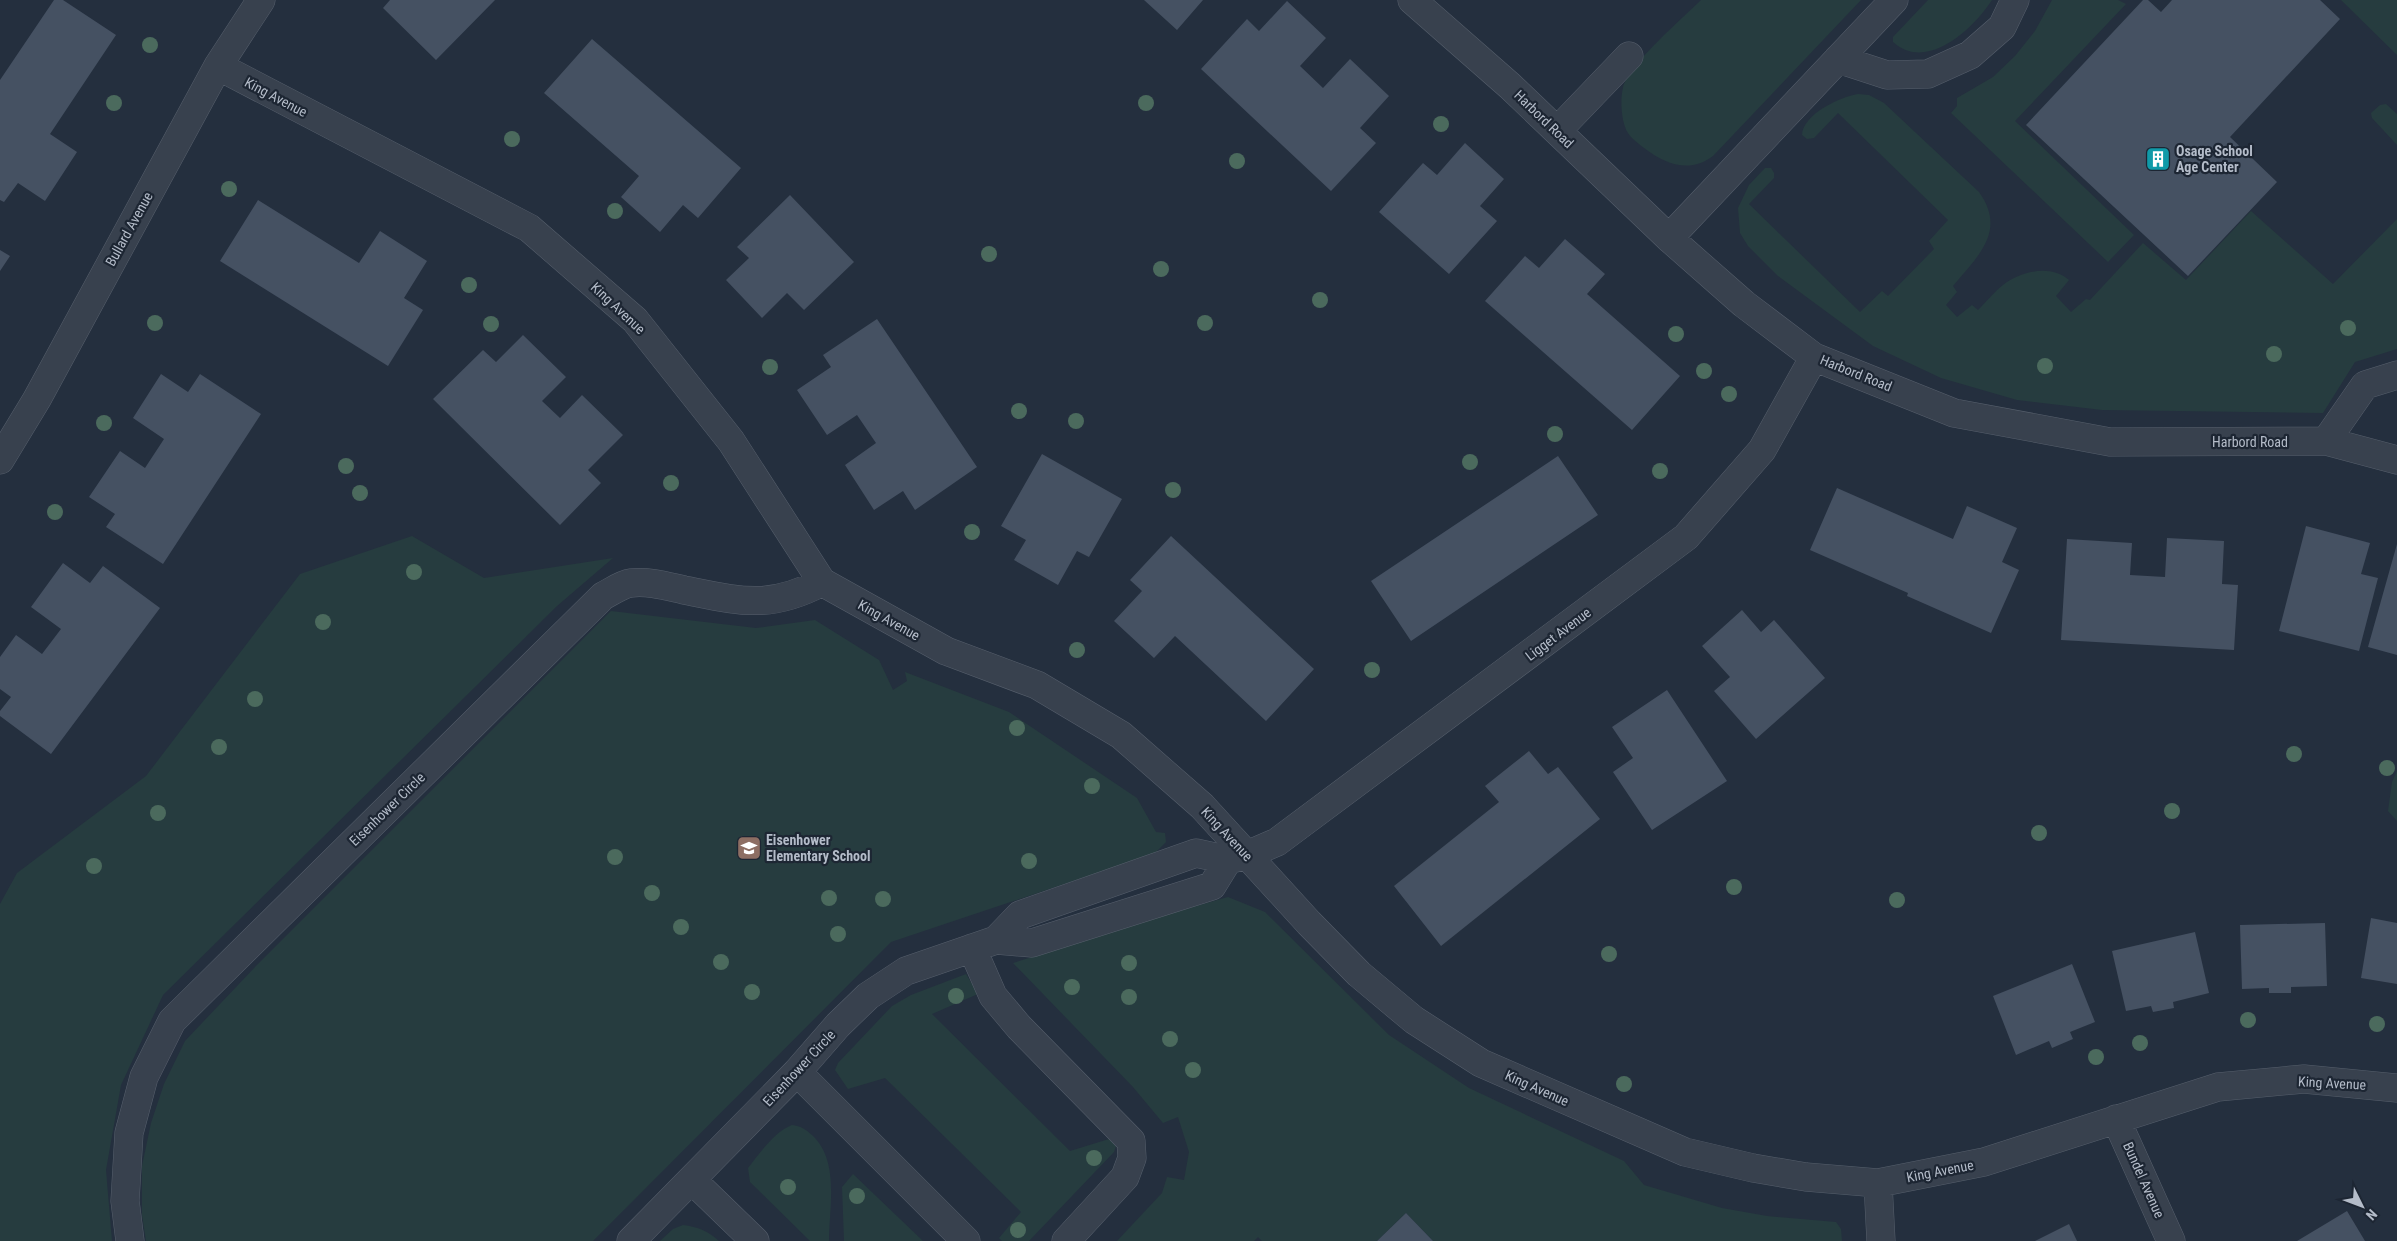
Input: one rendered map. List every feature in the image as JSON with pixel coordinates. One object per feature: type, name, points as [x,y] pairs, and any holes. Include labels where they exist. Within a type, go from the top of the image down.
[{"type":"street","name":"Bullard Avenue","points":[[0,460],[37,399],[218,66],[261,0]]},
{"type":"street","name":"Harbord Road","points":[[1412,0],[1510,86],[1669,238],[1744,304],[1814,357],[1954,413],[2110,442],[2326,442],[2397,460]]},
{"type":"street","points":[[1669,238],[1894,0]]},
{"type":"street","points":[[1838,60],[1887,75],[1928,74],[1970,55],[2002,27],[2015,0]]},
{"type":"street","points":[[1557,131],[1629,56]]},
{"type":"street","name":"King Avenue","points":[[218,66],[529,228],[635,320],[731,441],[822,582],[946,651],[1037,685],[1121,735],[1202,806],[1238,857],[1359,974],[1414,1020],[1481,1063],[1685,1152],[1753,1168],[1789,1174],[1878,1183],[1984,1162],[2218,1087],[2304,1079],[2397,1088]]},
{"type":"street","name":"Ligget Avenue","points":[[1238,857],[1277,842],[1355,786],[1686,538],[1762,450],[1814,357]]},
{"type":"street","points":[[2326,442],[2365,385],[2397,375]]},
{"type":"street","name":"Eisenhower Circle","points":[[130,1241],[125,1201],[129,1133],[144,1077],[172,1021],[603,596],[628,583],[650,582],[715,596],[751,601],[776,600],[799,594],[822,582]]},
{"type":"street","name":"Eisenhower Circle","points":[[984,944],[1020,915],[1196,853],[1238,857]]},
{"type":"street","name":"Eisenhower Circle","points":[[631,1241],[797,1072],[838,1025],[868,996],[906,971],[984,944],[1032,943],[1212,886],[1238,857]]},
{"type":"street","points":[[984,944],[993,996],[1019,1027],[1131,1141],[1132,1158],[1125,1177],[1066,1241]]},
{"type":"street","points":[[797,1072],[966,1241]]},
{"type":"street","name":"Bundel Avenue","points":[[2116,1119],[2171,1241]]},
{"type":"street","points":[[692,1180],[755,1241]]},
{"type":"street","points":[[1878,1183],[1881,1241]]},
{"type":"green space","points":[[1701,0],[1861,0],[1713,156],[1695,165],[1678,165],[1660,159],[1629,135],[1623,117],[1622,93],[1627,78],[1645,55]]},
{"type":"green space","points":[[1928,0],[1992,0],[1974,23],[1962,34],[1935,50],[1920,52],[1906,50],[1893,42],[1893,37]]},
{"type":"green space","points":[[2052,0],[2118,0],[2126,4],[2015,121],[2134,235],[2108,262],[1951,113],[1957,106],[1957,98],[1993,77],[2015,56],[2035,31]]},
{"type":"green space","points":[[2341,0],[2397,0],[2397,55]]},
{"type":"green space","points":[[1858,94],[1869,95],[1884,103],[1979,192],[1987,206],[1990,231],[1986,242],[1972,264],[1953,286],[1957,292],[1946,305],[1957,317],[1972,305],[1978,310],[1996,291],[2010,280],[2036,271],[2054,272],[2069,280],[2056,296],[2071,312],[2086,299],[2090,300],[2143,243],[2186,280],[2251,211],[2333,284],[2397,219],[2397,349],[2355,362],[2323,413],[2102,410],[2017,400],[1941,378],[1873,346],[1778,276],[1748,246],[1740,233],[1738,208],[1749,185],[1765,168],[1771,168],[1774,178],[1749,204],[1860,312],[1882,291],[1888,296],[1934,249],[1929,241],[1948,220],[1838,113],[1814,138],[1807,139],[1802,135],[1804,127],[1815,114],[1833,103]]},
{"type":"green space","points":[[2386,104],[2397,114],[2397,145],[2372,118],[2371,113],[2380,105]]},
{"type":"green space","points":[[412,536],[484,578],[613,558],[557,606],[163,995],[121,1085],[106,1170],[112,1241],[0,1241],[0,904],[17,873],[146,776],[300,574]]},
{"type":"green space","points":[[611,611],[756,628],[815,620],[879,660],[893,690],[907,681],[905,672],[1009,712],[1137,798],[1156,832],[1165,833],[1166,842],[1154,854],[891,942],[593,1241],[146,1241],[142,1215],[142,1166],[151,1123],[164,1084],[185,1041],[256,966]]},
{"type":"green space","points":[[2397,771],[2397,821],[2388,811],[2392,782]]},
{"type":"green space","points":[[1228,897],[1265,912],[1389,1035],[1469,1088],[1624,1161],[1644,1185],[1722,1208],[1767,1216],[1836,1222],[1841,1229],[1842,1241],[1433,1241],[1406,1213],[1377,1241],[1262,1241],[1258,1237],[1254,1241],[1117,1241],[1162,1193],[1167,1177],[1184,1180],[1189,1152],[1178,1117],[1163,1123],[1133,1087],[1013,963]]},
{"type":"green space","points":[[966,974],[978,994],[932,1014],[1070,1151],[1109,1139],[1116,1146],[1114,1152],[1029,1241],[1002,1241],[999,1238],[1021,1212],[885,1078],[848,1089],[835,1070],[838,1063],[892,1006],[911,995]]},
{"type":"green space","points":[[792,1125],[803,1128],[812,1135],[821,1146],[826,1158],[830,1171],[831,1185],[829,1241],[810,1241],[750,1182],[748,1168],[773,1138]]},
{"type":"green space","points":[[853,1174],[923,1241],[844,1241],[842,1187]]},
{"type":"green space","points":[[683,1225],[702,1230],[719,1241],[660,1241],[673,1229]]},
{"type":"building","points":[[54,0],[63,0],[116,35],[50,134],[77,152],[45,201],[18,183],[4,202],[0,200],[0,80]]},
{"type":"building","points":[[390,0],[495,0],[436,60],[383,8]]},
{"type":"building","points":[[1144,0],[1203,0],[1177,30]]},
{"type":"building","name":"Osage School Age Center","points":[[2143,0],[2148,0],[2161,12],[2172,0],[2320,0],[2340,19],[2230,137],[2277,182],[2188,276],[2026,125]]},
{"type":"building","points":[[1287,1],[1326,38],[1300,66],[1323,88],[1350,59],[1389,96],[1360,128],[1376,143],[1331,191],[1201,69],[1247,19],[1259,31]]},
{"type":"building","points":[[592,39],[741,168],[698,218],[683,205],[660,232],[621,197],[639,176],[544,93]]},
{"type":"building","points":[[1465,143],[1504,179],[1480,206],[1497,221],[1449,274],[1379,212],[1423,163],[1437,175]]},
{"type":"building","points":[[790,195],[854,262],[804,310],[787,293],[762,318],[726,280],[749,258],[737,247]]},
{"type":"building","points":[[258,200],[359,263],[380,231],[427,261],[404,298],[423,310],[388,366],[220,261]]},
{"type":"building","points":[[1565,239],[1605,274],[1587,294],[1680,376],[1632,430],[1485,301],[1525,256],[1539,268]]},
{"type":"building","points":[[0,250],[10,256],[0,271]]},
{"type":"building","points":[[877,319],[977,467],[915,510],[903,491],[874,510],[845,465],[876,443],[857,415],[827,435],[797,390],[831,367],[823,355]]},
{"type":"building","points":[[523,335],[566,377],[542,401],[560,418],[582,395],[623,435],[588,470],[601,483],[560,525],[433,399],[483,350],[496,362]]},
{"type":"building","points":[[161,374],[188,392],[200,374],[261,414],[163,564],[106,527],[115,514],[89,497],[120,451],[145,468],[164,439],[133,418]]},
{"type":"building","points":[[1042,454],[1122,499],[1089,557],[1077,551],[1058,585],[1014,560],[1026,540],[1001,526]]},
{"type":"building","points":[[1558,456],[1598,515],[1411,641],[1371,581]]},
{"type":"building","points":[[1837,488],[1953,539],[1967,506],[2017,528],[2002,562],[2019,570],[1991,633],[1907,596],[1908,593],[1810,550]]},
{"type":"building","points":[[2306,526],[2370,543],[2361,574],[2378,578],[2359,651],[2279,631]]},
{"type":"building","points":[[1171,536],[1314,669],[1266,721],[1175,636],[1154,658],[1114,621],[1142,591],[1130,580]]},
{"type":"building","points":[[2167,538],[2224,541],[2222,584],[2238,585],[2234,650],[2061,640],[2067,539],[2132,543],[2130,575],[2165,577]]},
{"type":"building","points":[[2397,544],[2397,655],[2368,647]]},
{"type":"building","points":[[63,563],[90,583],[103,566],[160,608],[51,754],[0,716],[0,711],[11,697],[0,689],[0,657],[16,635],[42,654],[61,629],[31,607]]},
{"type":"building","points":[[1742,610],[1761,632],[1774,620],[1825,678],[1756,739],[1714,691],[1730,677],[1702,646]]},
{"type":"building","points":[[1667,690],[1727,781],[1652,830],[1613,772],[1633,758],[1612,727]]},
{"type":"building","points":[[1529,751],[1548,774],[1558,767],[1600,819],[1441,946],[1394,886],[1499,802],[1485,786]]},
{"type":"building","points":[[2371,918],[2397,923],[2397,984],[2361,978]]},
{"type":"building","points":[[2325,923],[2327,986],[2291,987],[2291,993],[2269,993],[2269,988],[2242,989],[2240,925]]},
{"type":"building","points":[[2195,932],[2209,993],[2173,1002],[2174,1008],[2153,1012],[2151,1006],[2126,1011],[2112,951]]},
{"type":"building","points":[[2072,964],[2095,1022],[2070,1032],[2073,1039],[2052,1048],[2049,1041],[2016,1055],[1993,996]]},
{"type":"building","points":[[2347,1211],[2365,1241],[2297,1241]]},
{"type":"building","points":[[1406,1213],[1433,1241],[1377,1241]]},
{"type":"building","points":[[2069,1224],[2077,1241],[2035,1241]]},
{"type":"place","name":"Osage School Age Center","points":[[2158,159]]},
{"type":"place","name":"Eisenhower Elementary School","points":[[749,848]]}]
